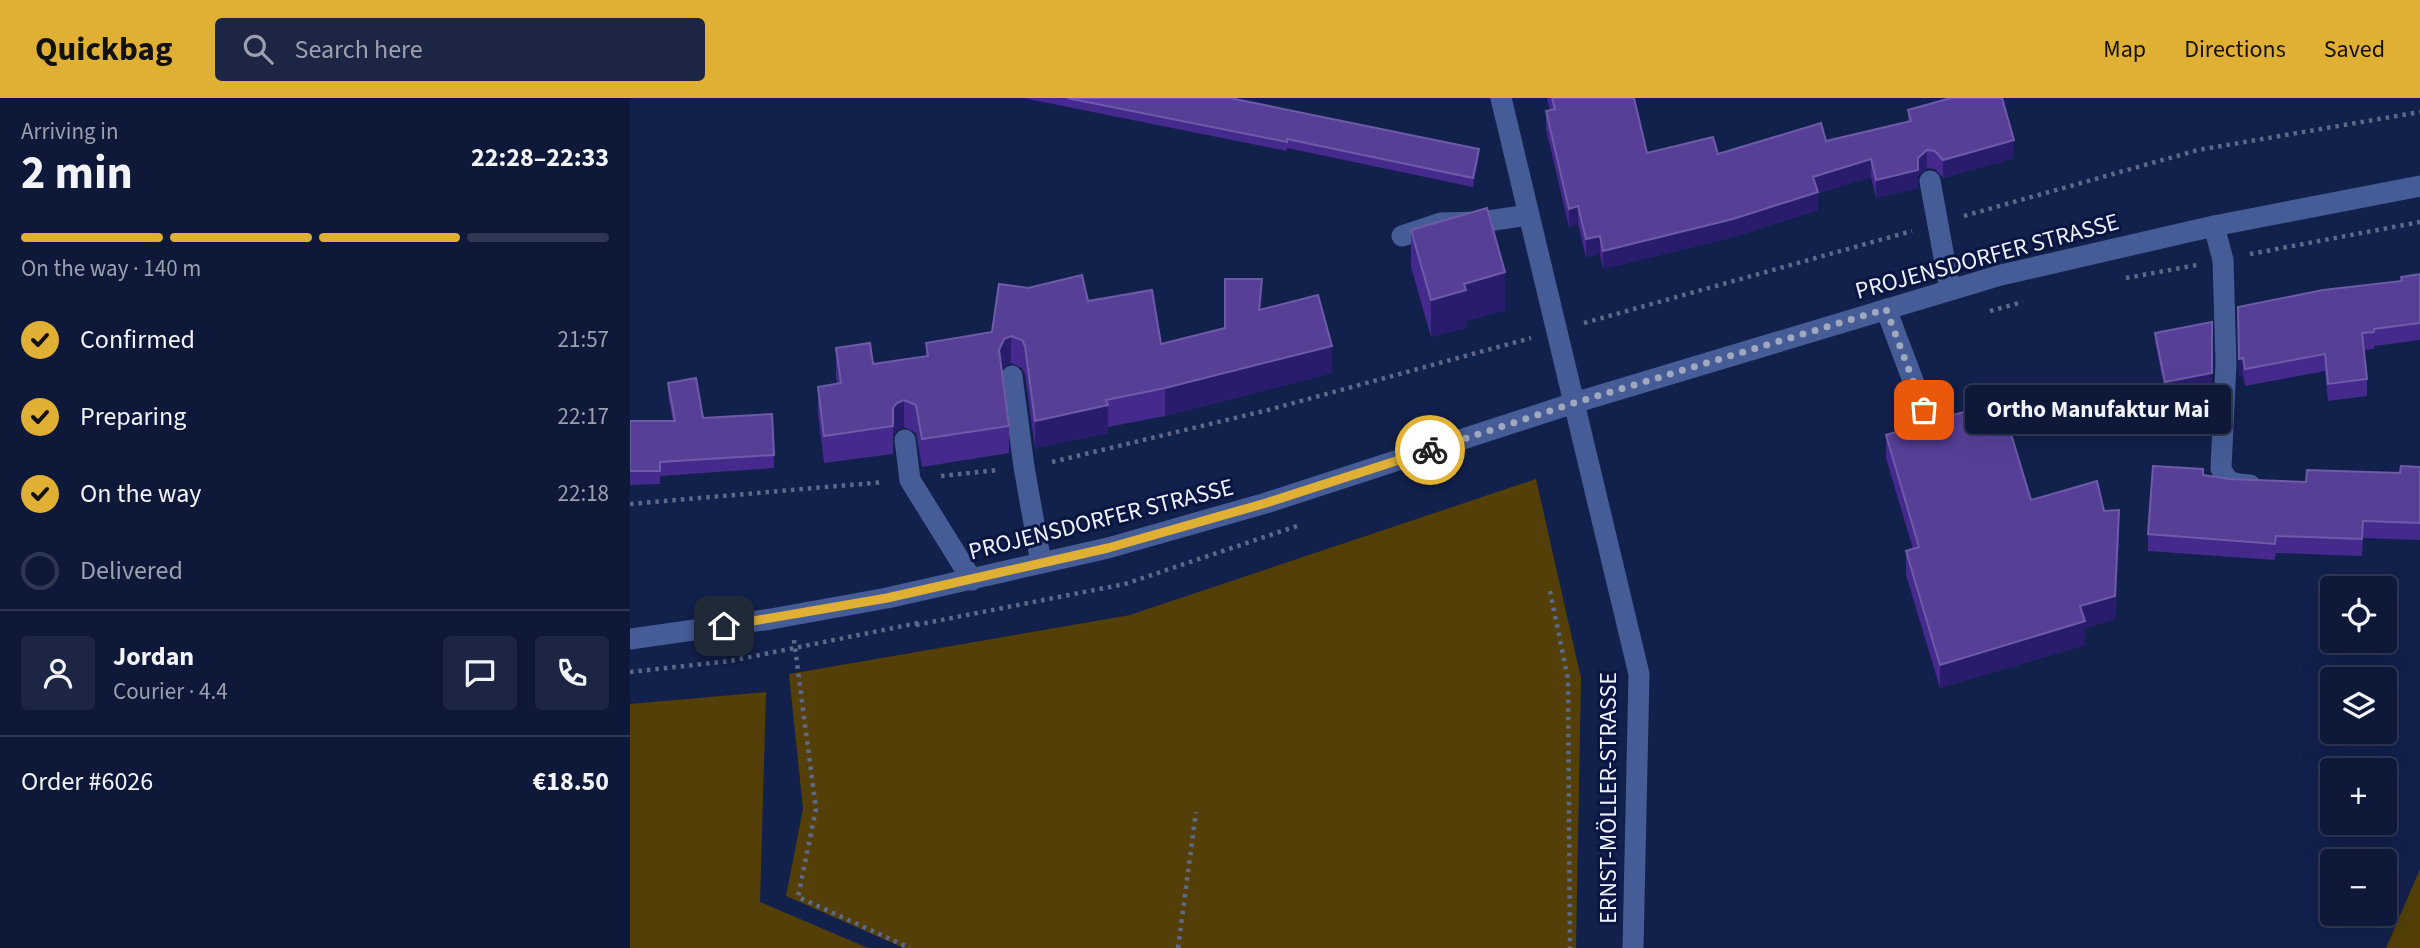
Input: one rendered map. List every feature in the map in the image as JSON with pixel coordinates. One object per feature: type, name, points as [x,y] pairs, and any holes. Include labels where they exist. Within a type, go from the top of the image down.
[{"type":"street","points":[[1501,98],[1574,403]]},
{"type":"street","points":[[1930,181],[1950,290]]},
{"type":"street","name":"PROJENSDORFER STRASSE","points":[[630,639],[789,616],[972,580],[1108,548],[1266,503],[1574,403],[2001,275],[2214,226],[2420,186]]},
{"type":"street","points":[[1402,236],[1441,223],[1481,222],[1528,215]]},
{"type":"street","points":[[2214,226],[2223,260],[2226,363],[2221,468],[2230,483],[2269,485]]},
{"type":"street","points":[[1886,309],[1924,410]]},
{"type":"street","points":[[1012,376],[1041,563]]},
{"type":"street","name":"ERNST-MÖLLER-STRASSE","points":[[1574,403],[1639,674],[1633,948]]},
{"type":"street","points":[[905,440],[910,480],[972,580]]},
{"type":"path","points":[[2117,280],[2420,222]]},
{"type":"path","points":[[1985,312],[2024,302]]},
{"type":"path","points":[[916,625],[1125,584],[1307,522]]},
{"type":"path","points":[[1550,591],[1569,678],[1570,948]]},
{"type":"path","points":[[789,616],[796,648],[816,809],[798,897],[910,948]]},
{"type":"path","points":[[1178,948],[1196,812]]},
{"type":"shaded area","points":[[1536,479],[1581,678],[1576,948],[904,948],[786,896],[803,809],[789,674],[1130,615]]},
{"type":"shaded area","points":[[766,692],[760,902],[868,948],[630,948],[630,704]]},
{"type":"shaded area","points":[[2420,869],[2420,948],[2386,948]]},
{"type":"building","points":[[1067,98],[1230,98],[1479,149],[1473,178],[1287,139],[1287,142]]},
{"type":"building","points":[[1552,98],[1634,98],[1647,153],[1713,137],[1718,154],[1821,123],[1826,141],[1911,121],[1908,110],[1951,98],[2002,98],[2014,140],[1943,160],[1935,151],[1927,150],[1918,158],[1918,170],[1876,180],[1871,159],[1813,177],[1818,192],[1733,219],[1603,251],[1600,236],[1586,239],[1578,206],[1569,209],[1546,111],[1555,109]]},
{"type":"building","points":[[1487,208],[1505,272],[1464,284],[1466,290],[1431,300],[1411,230]]},
{"type":"building","points":[[2420,274],[2420,323],[2362,333],[2367,379],[2328,384],[2325,354],[2245,369],[2243,358],[2239,359],[2238,307],[2323,290],[2402,281],[2401,277]]},
{"type":"building","points":[[1082,275],[1088,301],[1152,290],[1161,344],[1225,328],[1225,279],[1262,279],[1259,310],[1318,295],[1332,346],[1106,400],[1108,405],[1035,421],[1025,346],[1022,340],[1011,336],[1004,339],[999,350],[1009,426],[922,439],[916,405],[904,400],[893,408],[893,426],[824,436],[818,387],[841,383],[836,348],[870,343],[873,364],[928,356],[926,343],[992,332],[999,284],[1028,288]]},
{"type":"building","points":[[2212,322],[2212,373],[2165,382],[2155,333]]},
{"type":"building","points":[[696,378],[703,418],[772,414],[774,455],[660,462],[660,471],[630,471],[630,421],[675,421],[668,383]]},
{"type":"building","points":[[2001,401],[2031,500],[2097,481],[2104,511],[2119,510],[2115,596],[2080,606],[2085,621],[1940,665],[1906,551],[1919,547],[1886,435]]},
{"type":"building","points":[[2153,466],[2203,469],[2203,475],[2229,479],[2306,482],[2307,470],[2400,473],[2401,466],[2420,467],[2420,523],[2363,521],[2362,539],[2276,536],[2275,544],[2148,534]]},
{"type":"way so far","points":[[1430,450],[1574,403],[1886,309],[1924,410]]},
{"type":"place","name":"Ortho Manufaktur Mai","points":[[1924,410]]},
{"type":"route","points":[[724,626],[887,598],[1108,548],[1266,503],[1430,450]]}]
